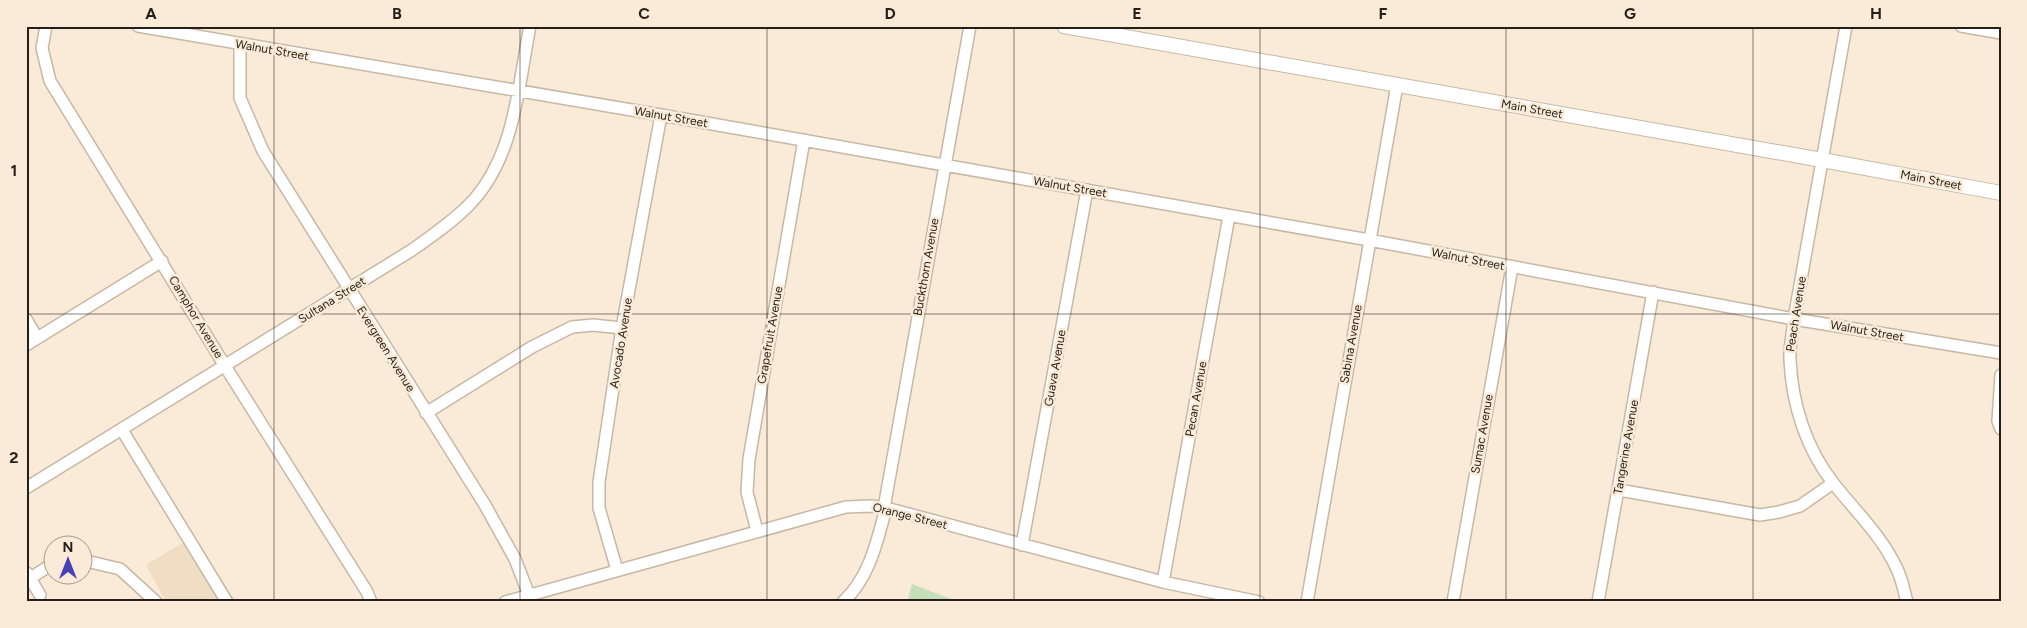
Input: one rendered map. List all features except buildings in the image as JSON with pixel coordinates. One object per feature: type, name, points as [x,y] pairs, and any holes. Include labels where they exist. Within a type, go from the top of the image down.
[{"type":"main road","name":"Main Street","points":[[1064,26],[1822,160],[2001,194]]},
{"type":"street","name":"Camphor Avenue","points":[[46,26],[42,48],[50,81],[225,366],[362,584],[370,602]]},
{"type":"street","name":"Walnut Street","points":[[138,26],[804,140],[1369,240],[1794,319],[2001,354]]},
{"type":"street","name":"Sultana Street","points":[[26,488],[412,250],[439,231],[470,204],[484,187],[510,135],[530,26]]},
{"type":"street","name":"Buckthorn Avenue","points":[[843,602],[863,576],[873,556],[885,508],[970,26]]},
{"type":"street","name":"Peach Avenue","points":[[1846,26],[1794,319],[1789,359],[1793,394],[1804,431],[1816,456],[1833,483],[1881,540],[1898,570],[1907,602]]},
{"type":"street","points":[[1961,26],[1997,31]]},
{"type":"street","name":"Evergreen Avenue","points":[[240,44],[240,98],[259,142],[349,290],[485,505],[515,559],[529,595]]},
{"type":"street","name":"Sabina Avenue","points":[[1307,602],[1397,86]]},
{"type":"street","name":"Avocado Avenue","points":[[617,570],[599,508],[599,491],[622,328],[661,115]]},
{"type":"street","name":"Grapefruit Avenue","points":[[757,530],[747,492],[749,459],[804,140]]},
{"type":"street","name":"Guava Avenue","points":[[1022,546],[1087,190]]},
{"type":"street","name":"Pecan Avenue","points":[[1163,582],[1229,216]]},
{"type":"street","points":[[26,345],[162,261]]},
{"type":"street","name":"Sumac Avenue","points":[[1453,602],[1512,267]]},
{"type":"street","name":"Tangerine Avenue","points":[[1598,602],[1652,292]]},
{"type":"street","points":[[26,320],[38,338]]},
{"type":"street","points":[[426,413],[532,347],[572,327],[593,325],[622,328]]},
{"type":"street","points":[[2001,375],[1998,421],[2001,429]]},
{"type":"street","points":[[122,430],[227,602]]},
{"type":"street","points":[[1619,490],[1760,515],[1800,506],[1833,483]]},
{"type":"street","name":"Orange Street","points":[[505,602],[757,530],[846,507],[871,506],[885,508],[1163,582],[1259,602]]},
{"type":"street","points":[[92,562],[120,569],[156,602]]},
{"type":"street","points":[[40,595],[28,578],[42,570]]},
{"type":"shaded area","points":[[184,542],[221,602],[166,602],[146,565]]},
{"type":"green space","points":[[912,584],[959,602],[907,602]]}]
